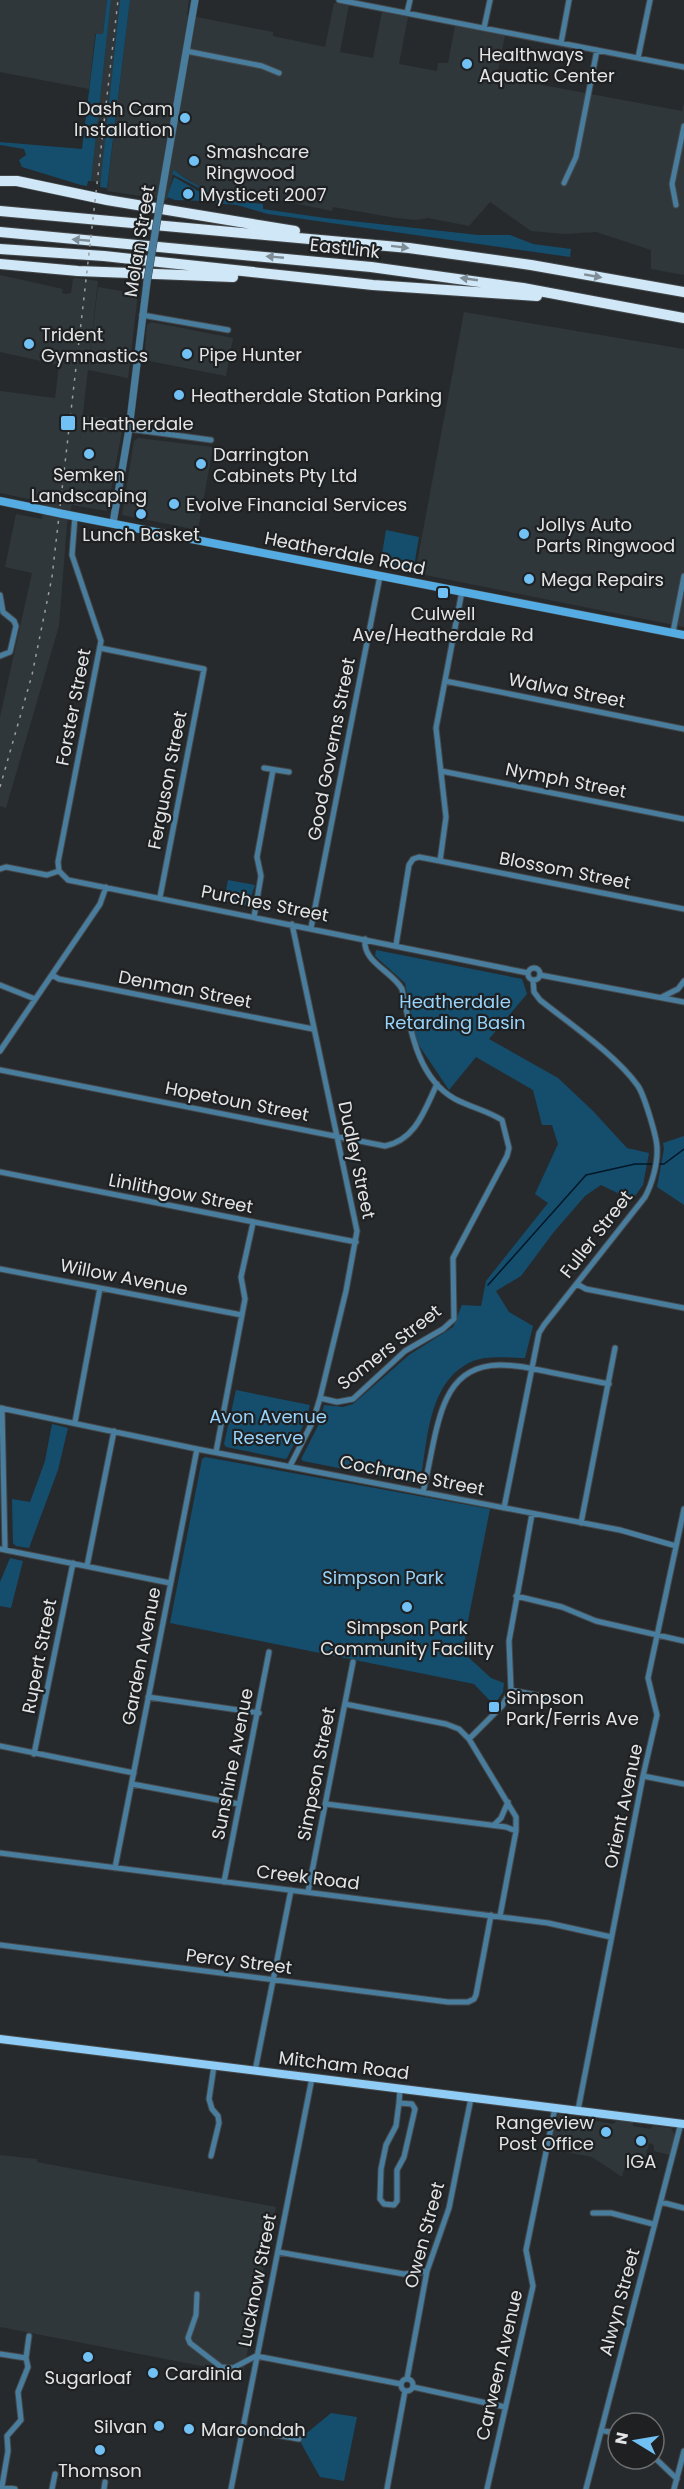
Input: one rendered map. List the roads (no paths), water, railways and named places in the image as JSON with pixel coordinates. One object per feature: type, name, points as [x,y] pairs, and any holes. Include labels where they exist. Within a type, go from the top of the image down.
[{"type":"highway","points":[[0,181],[27,183],[107,200],[253,222],[342,240]]},
{"type":"highway","points":[[0,205],[172,226]]},
{"type":"highway","name":"EastLink","points":[[0,211],[342,240],[531,265],[684,292]]},
{"type":"highway","name":"EastLink","points":[[0,232],[371,267],[486,282],[684,318]]},
{"type":"highway","points":[[0,249],[104,256],[306,279]]},
{"type":"highway","points":[[0,264],[78,271],[306,279],[589,300]]},
{"type":"main road","name":"Heatherdale Road","points":[[0,501],[684,635]]},
{"type":"main road","name":"Mitcham Road","points":[[0,2039],[682,2123]]},
{"type":"street","name":"Molan Street","points":[[113,523],[129,429],[147,282],[195,0]]},
{"type":"street","points":[[339,0],[684,67]]},
{"type":"street","points":[[407,13],[410,0]]},
{"type":"street","points":[[484,28],[490,0]]},
{"type":"street","points":[[561,43],[570,0]]},
{"type":"street","points":[[638,58],[650,0]]},
{"type":"street","points":[[564,183],[576,157],[597,50]]},
{"type":"street","points":[[186,51],[262,66],[279,73]]},
{"type":"street","points":[[676,205],[672,184],[684,126]]},
{"type":"street","points":[[142,315],[228,330]]},
{"type":"street","points":[[129,429],[211,440]]},
{"type":"street","name":"Forster Street","points":[[59,871],[58,862],[101,636],[72,555],[75,516]]},
{"type":"street","name":"Good Governs Street","points":[[311,928],[380,576]]},
{"type":"street","points":[[673,632],[684,576]]},
{"type":"street","points":[[440,861],[446,817],[436,728],[462,591]]},
{"type":"street","points":[[0,595],[3,612],[14,621],[16,626],[10,652],[0,656]]},
{"type":"street","name":"Ferguson Street","points":[[100,648],[204,669],[160,897]]},
{"type":"street","name":"Walwa Street","points":[[445,681],[684,729]]},
{"type":"street","points":[[264,768],[289,772]]},
{"type":"street","points":[[254,917],[261,876],[257,857],[273,770]]},
{"type":"street","name":"Nymph Street","points":[[441,771],[684,819]]},
{"type":"street","name":"Blossom Street","points":[[396,945],[409,865],[413,859],[419,857],[684,909]]},
{"type":"street","name":"Purches Street","points":[[0,869],[6,867],[47,875],[59,871],[68,880],[528,973],[536,969],[540,975],[684,1002]]},
{"type":"street","points":[[0,1051],[100,904],[106,887]]},
{"type":"street","name":"Dudley Street","points":[[290,1466],[313,1421],[320,1398],[357,1231],[292,924]]},
{"type":"street","name":"Somers Street","points":[[320,1398],[337,1402],[353,1399],[405,1351],[443,1329],[454,1319],[453,1258],[507,1156],[509,1148],[502,1120],[456,1100],[437,1084],[412,1042],[402,989],[398,982],[368,956],[364,949],[365,939]]},
{"type":"street","points":[[528,973],[533,980],[539,979],[540,975]]},
{"type":"street","name":"Denman Street","points":[[52,975],[59,979],[313,1029]]},
{"type":"street","name":"Fuller Street","points":[[504,1508],[539,1333],[645,1197],[657,1147],[643,1094],[637,1085],[616,1062],[540,1000],[534,992],[533,980]]},
{"type":"street","points":[[661,998],[678,988],[684,981]]},
{"type":"street","points":[[0,985],[35,999]]},
{"type":"street","name":"Hopetoun Street","points":[[0,1070],[385,1146],[393,1144],[416,1129],[437,1084]]},
{"type":"street","name":"Linlithgow Street","points":[[0,1172],[356,1242]]},
{"type":"street","points":[[216,1452],[245,1299],[242,1277],[253,1223]]},
{"type":"street","name":"Willow Avenue","points":[[0,1269],[242,1315]]},
{"type":"street","points":[[577,1284],[586,1289],[684,1308]]},
{"type":"street","points":[[75,1422],[100,1288]]},
{"type":"street","points":[[581,1523],[615,1348]]},
{"type":"street","points":[[423,1492],[442,1409],[455,1386],[466,1376],[491,1365],[503,1364],[609,1384]]},
{"type":"street","points":[[1,1408],[2,1550],[170,1583]]},
{"type":"street","name":"Cochrane Street","points":[[1,1408],[197,1449],[620,1530],[676,1546]]},
{"type":"street","points":[[87,1566],[114,1431]]},
{"type":"street","name":"Garden Avenue","points":[[115,1868],[197,1449]]},
{"type":"street","name":"Orient Avenue","points":[[578,2110],[657,1715],[648,1678],[684,1509]]},
{"type":"street","points":[[469,1739],[502,1706],[511,1690],[509,1641],[532,1514]]},
{"type":"street","name":"Rupert Street","points":[[34,1754],[73,1563]]},
{"type":"street","points":[[516,1596],[562,1607],[596,1621],[684,1641]]},
{"type":"street","name":"Sunshine Avenue","points":[[224,1882],[269,1652]]},
{"type":"street","name":"Simpson Street","points":[[308,1892],[353,1662]]},
{"type":"street","points":[[511,1690],[561,1700]]},
{"type":"street","points":[[148,1697],[258,1713]]},
{"type":"street","points":[[345,1704],[446,1724],[459,1729],[469,1739],[516,1817],[516,1831],[500,1916]]},
{"type":"street","points":[[0,1746],[134,1773]]},
{"type":"street","points":[[643,1776],[684,1784]]},
{"type":"street","points":[[132,1784],[239,1804]]},
{"type":"street","points":[[494,1825],[501,1818],[508,1802]]},
{"type":"street","points":[[326,1804],[494,1825],[516,1831]]},
{"type":"street","name":"Creek Road","points":[[0,1853],[500,1916],[548,1923],[611,1937]]},
{"type":"street","points":[[255,2071],[291,1890]]},
{"type":"street","name":"Percy Street","points":[[0,1945],[448,2002],[468,2002],[474,1999],[491,1915]]},
{"type":"street","points":[[211,2156],[219,2123],[209,2099],[214,2066]]},
{"type":"street","name":"Lucknow Street","points":[[231,2489],[312,2078]]},
{"type":"street","points":[[399,2103],[412,2104],[415,2109],[405,2157],[397,2170],[397,2201],[394,2205],[389,2205],[380,2199],[381,2169],[388,2137],[396,2126],[400,2089]]},
{"type":"street","name":"Owen Street","points":[[407,2379],[427,2271],[449,2208],[471,2098]]},
{"type":"street","name":"Carween Avenue","points":[[487,2489],[533,2286],[526,2250],[555,2108]]},
{"type":"street","name":"Alwyn Street","points":[[586,2489],[652,2236],[653,2224],[682,2123]]},
{"type":"street","points":[[661,2202],[684,2208]]},
{"type":"street","points":[[593,2213],[611,2213],[653,2224]]},
{"type":"street","points":[[278,2252],[404,2274],[427,2271]]},
{"type":"street","points":[[197,2294],[195,2319],[188,2334],[190,2343],[221,2367],[233,2368],[256,2356],[401,2384],[405,2391],[387,2489]]},
{"type":"street","points":[[15,2489],[1,2487],[8,2451],[7,2436],[21,2420],[18,2392],[28,2367],[26,2358],[29,2336]]},
{"type":"street","points":[[0,2354],[26,2358]]},
{"type":"street","points":[[401,2384],[407,2379],[413,2382],[413,2387]]},
{"type":"street","points":[[413,2387],[505,2407]]},
{"type":"street","points":[[405,2391],[413,2387]]},
{"type":"street","points":[[242,2429],[299,2439]]},
{"type":"street","points":[[601,2430],[606,2431]]},
{"type":"street","points":[[0,2434],[7,2436]]},
{"type":"street","points":[[674,2489],[684,2451]]},
{"type":"street","points":[[666,2469],[677,2480]]},
{"type":"street","points":[[52,2489],[55,2474]]},
{"type":"waterway","points":[[488,1285],[586,1175],[635,1164],[664,1164],[684,1149]]},
{"type":"railway","points":[[0,787],[32,675],[52,577],[118,0]]},
{"type":"place","name":"Healthways Aquatic Center","points":[[467,64]]},
{"type":"place","name":"Dash Cam Installation","points":[[185,118]]},
{"type":"place","name":"Smashcare Ringwood","points":[[194,161]]},
{"type":"place","name":"Mysticeti 2007","points":[[188,194]]},
{"type":"place","name":"Trident Gymnastics","points":[[29,344]]},
{"type":"place","name":"Pipe Hunter","points":[[187,354]]},
{"type":"place","name":"Heatherdale Station Parking","points":[[179,395]]},
{"type":"place","name":"Heatherdale","points":[[68,423]]},
{"type":"place","name":"Semken Landscaping","points":[[89,454]]},
{"type":"place","name":"Darrington Cabinets Pty Ltd","points":[[201,464]]},
{"type":"place","name":"Evolve Financial Services","points":[[174,504]]},
{"type":"place","name":"Lunch Basket","points":[[141,514]]},
{"type":"place","name":"Jollys Auto Parts Ringwood","points":[[524,534]]},
{"type":"place","name":"Mega Repairs","points":[[529,579]]},
{"type":"place","name":"Culwell Ave/Heatherdale Rd","points":[[443,593]]},
{"type":"place","name":"Simpson Park Community Facility","points":[[407,1607]]},
{"type":"place","name":"Simpson Park/Ferris Ave","points":[[494,1707]]},
{"type":"place","name":"Rangeview Post Office","points":[[606,2132]]},
{"type":"place","name":"IGA","points":[[641,2141]]},
{"type":"place","name":"Sugarloaf","points":[[88,2357]]},
{"type":"place","name":"Cardinia","points":[[153,2373]]},
{"type":"place","name":"Silvan","points":[[159,2426]]},
{"type":"place","name":"Maroondah","points":[[189,2429]]},
{"type":"place","name":"Thomson","points":[[100,2450]]},
{"type":"park label","name":"Heatherdale Retarding Basin","points":[[455,1011]]},
{"type":"park label","name":"Avon Avenue Reserve","points":[[268,1426]]},
{"type":"park label","name":"Simpson Park","points":[[383,1577]]}]
